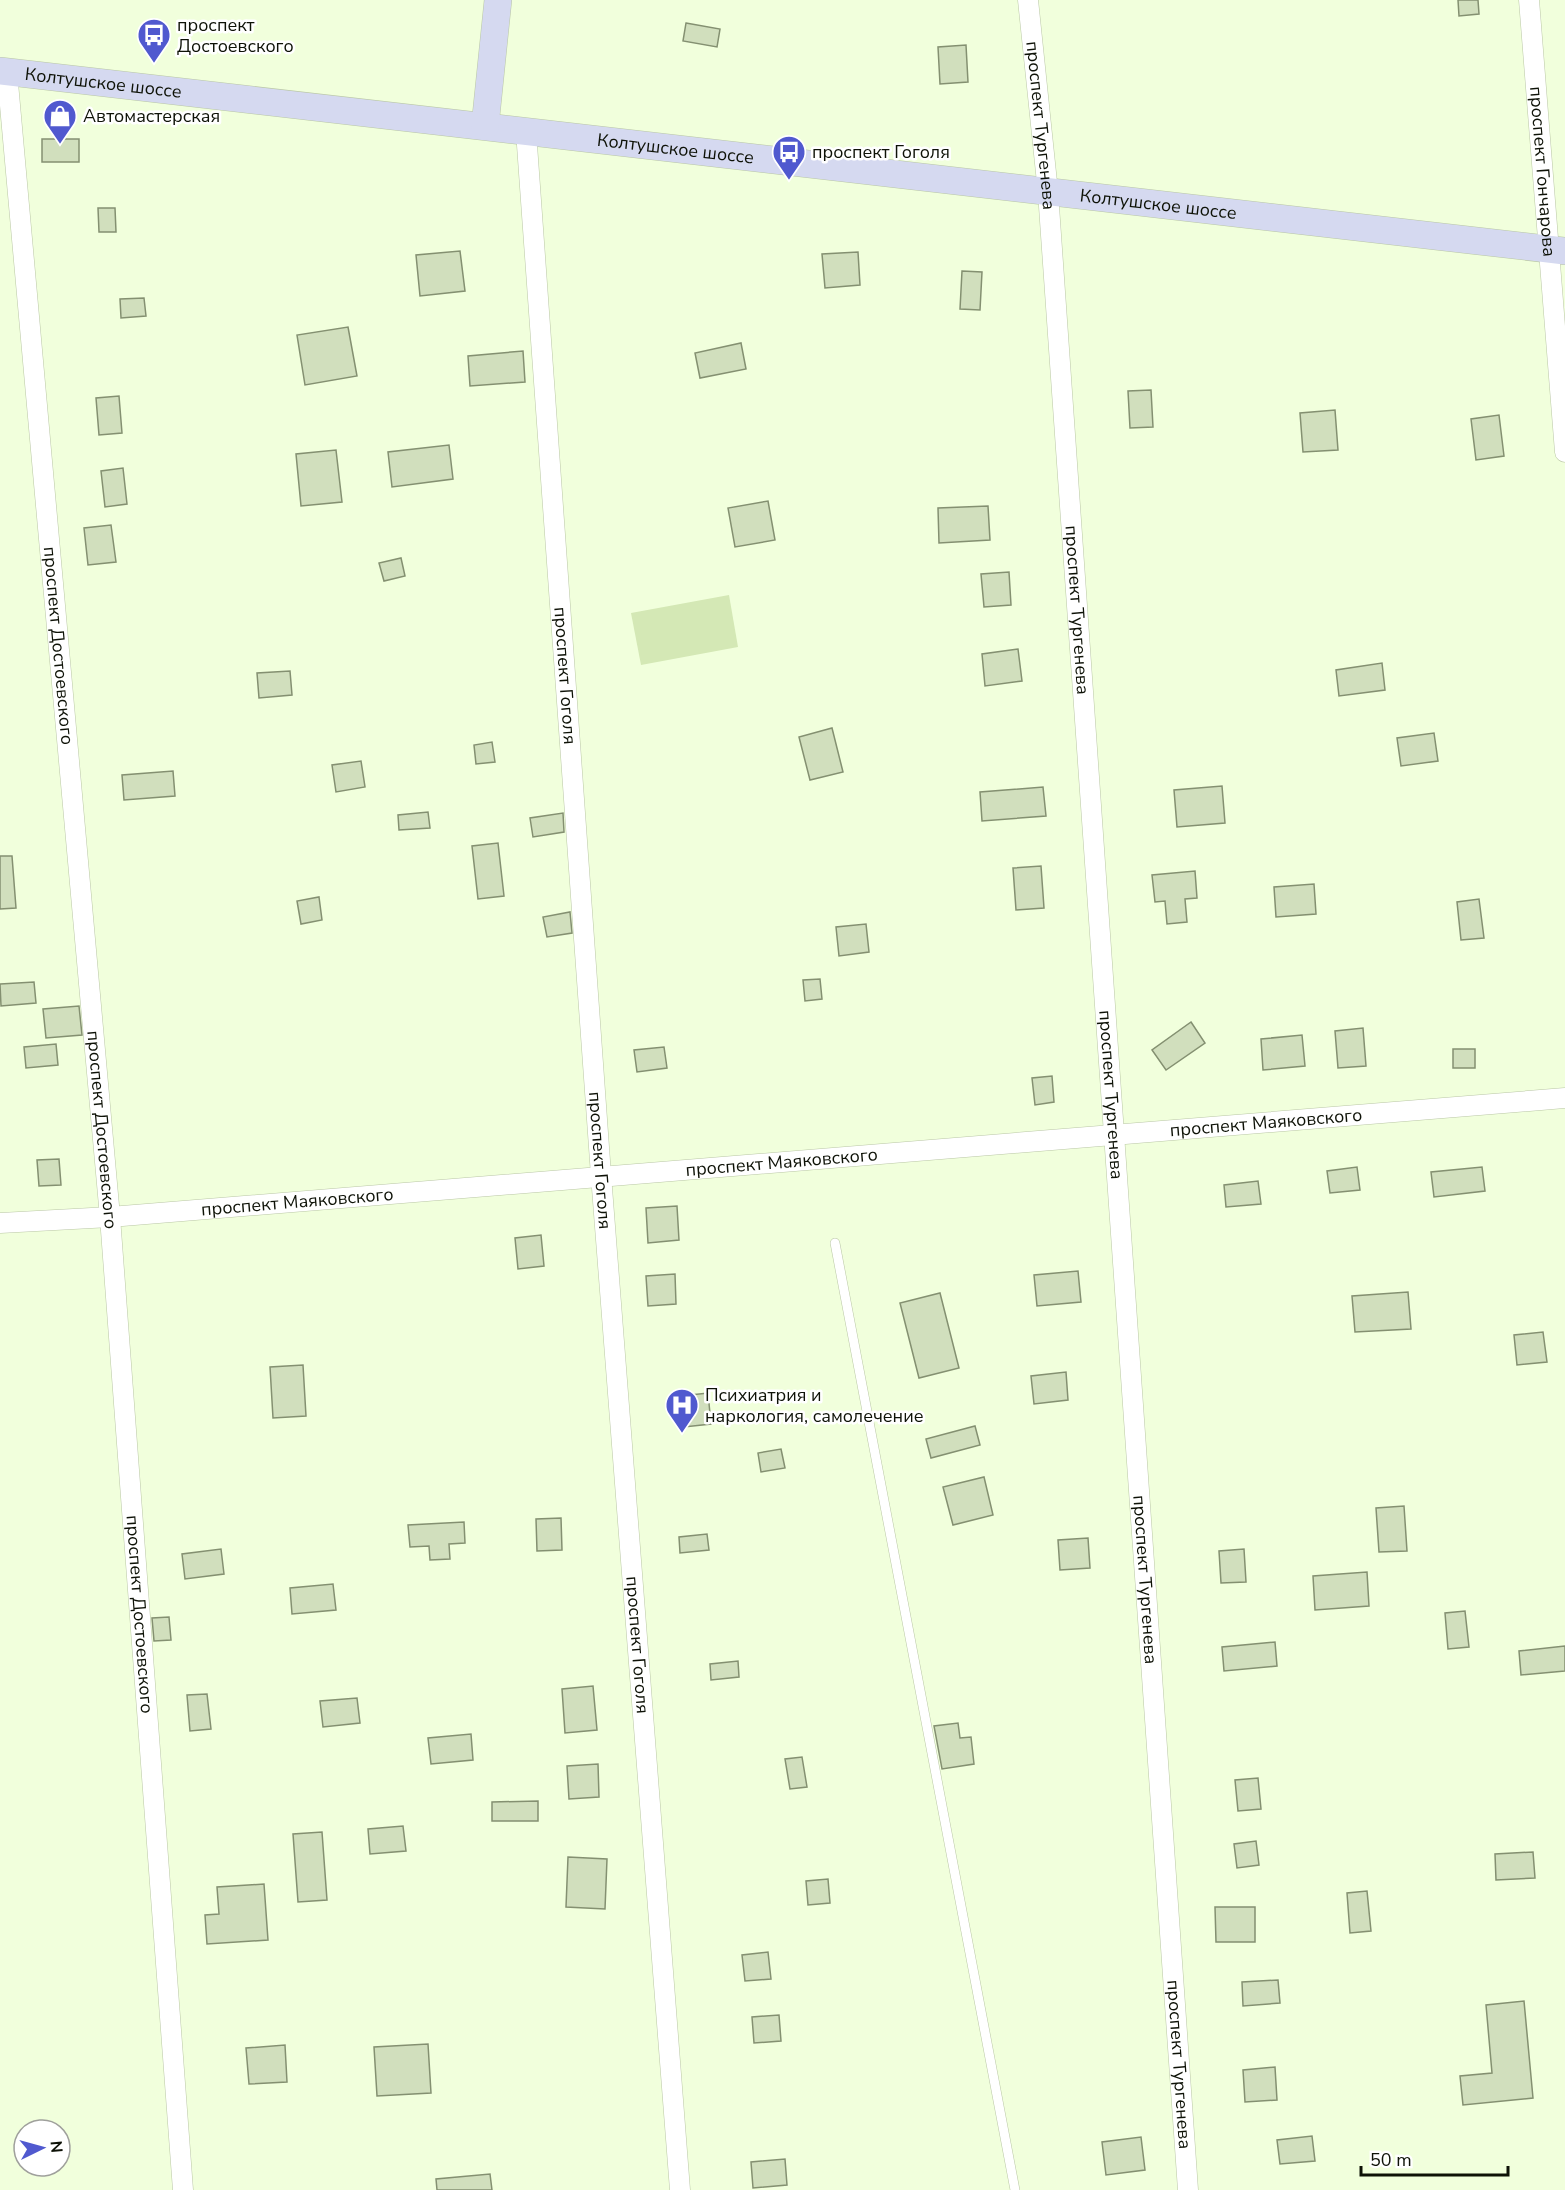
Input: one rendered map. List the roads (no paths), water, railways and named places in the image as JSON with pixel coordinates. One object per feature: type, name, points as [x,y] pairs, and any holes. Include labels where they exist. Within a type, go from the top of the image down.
[{"type":"main road","points":[[484,126],[498,0]]},
{"type":"main road","name":"Колтушское шоссе","points":[[4,72],[1556,250]]},
{"type":"street","name":"проспект Тургенева","points":[[1028,0],[1048,192],[1116,1136],[1188,2190]]},
{"type":"street","name":"проспект Гончарова","points":[[1529,0],[1556,250],[1565,452]]},
{"type":"street","name":"проспект Достоевского","points":[[4,72],[110,1217],[183,2190]]},
{"type":"street","name":"проспект Гоголя","points":[[526,132],[601,1175],[680,2190]]},
{"type":"street","name":"проспект Маяковского","points":[[0,1223],[110,1217],[601,1175],[1116,1136],[1565,1098]]},
{"type":"lane","points":[[835,1243],[1015,2190]]},
{"type":"place","name":"проспект Достоевского","points":[[154,64]]},
{"type":"place","name":"Автомастерская","points":[[60,145]]},
{"type":"place","name":"проспект Гоголя","points":[[789,181]]},
{"type":"place","name":"Психиатрия и наркология, самолечение","points":[[682,1434]]}]
